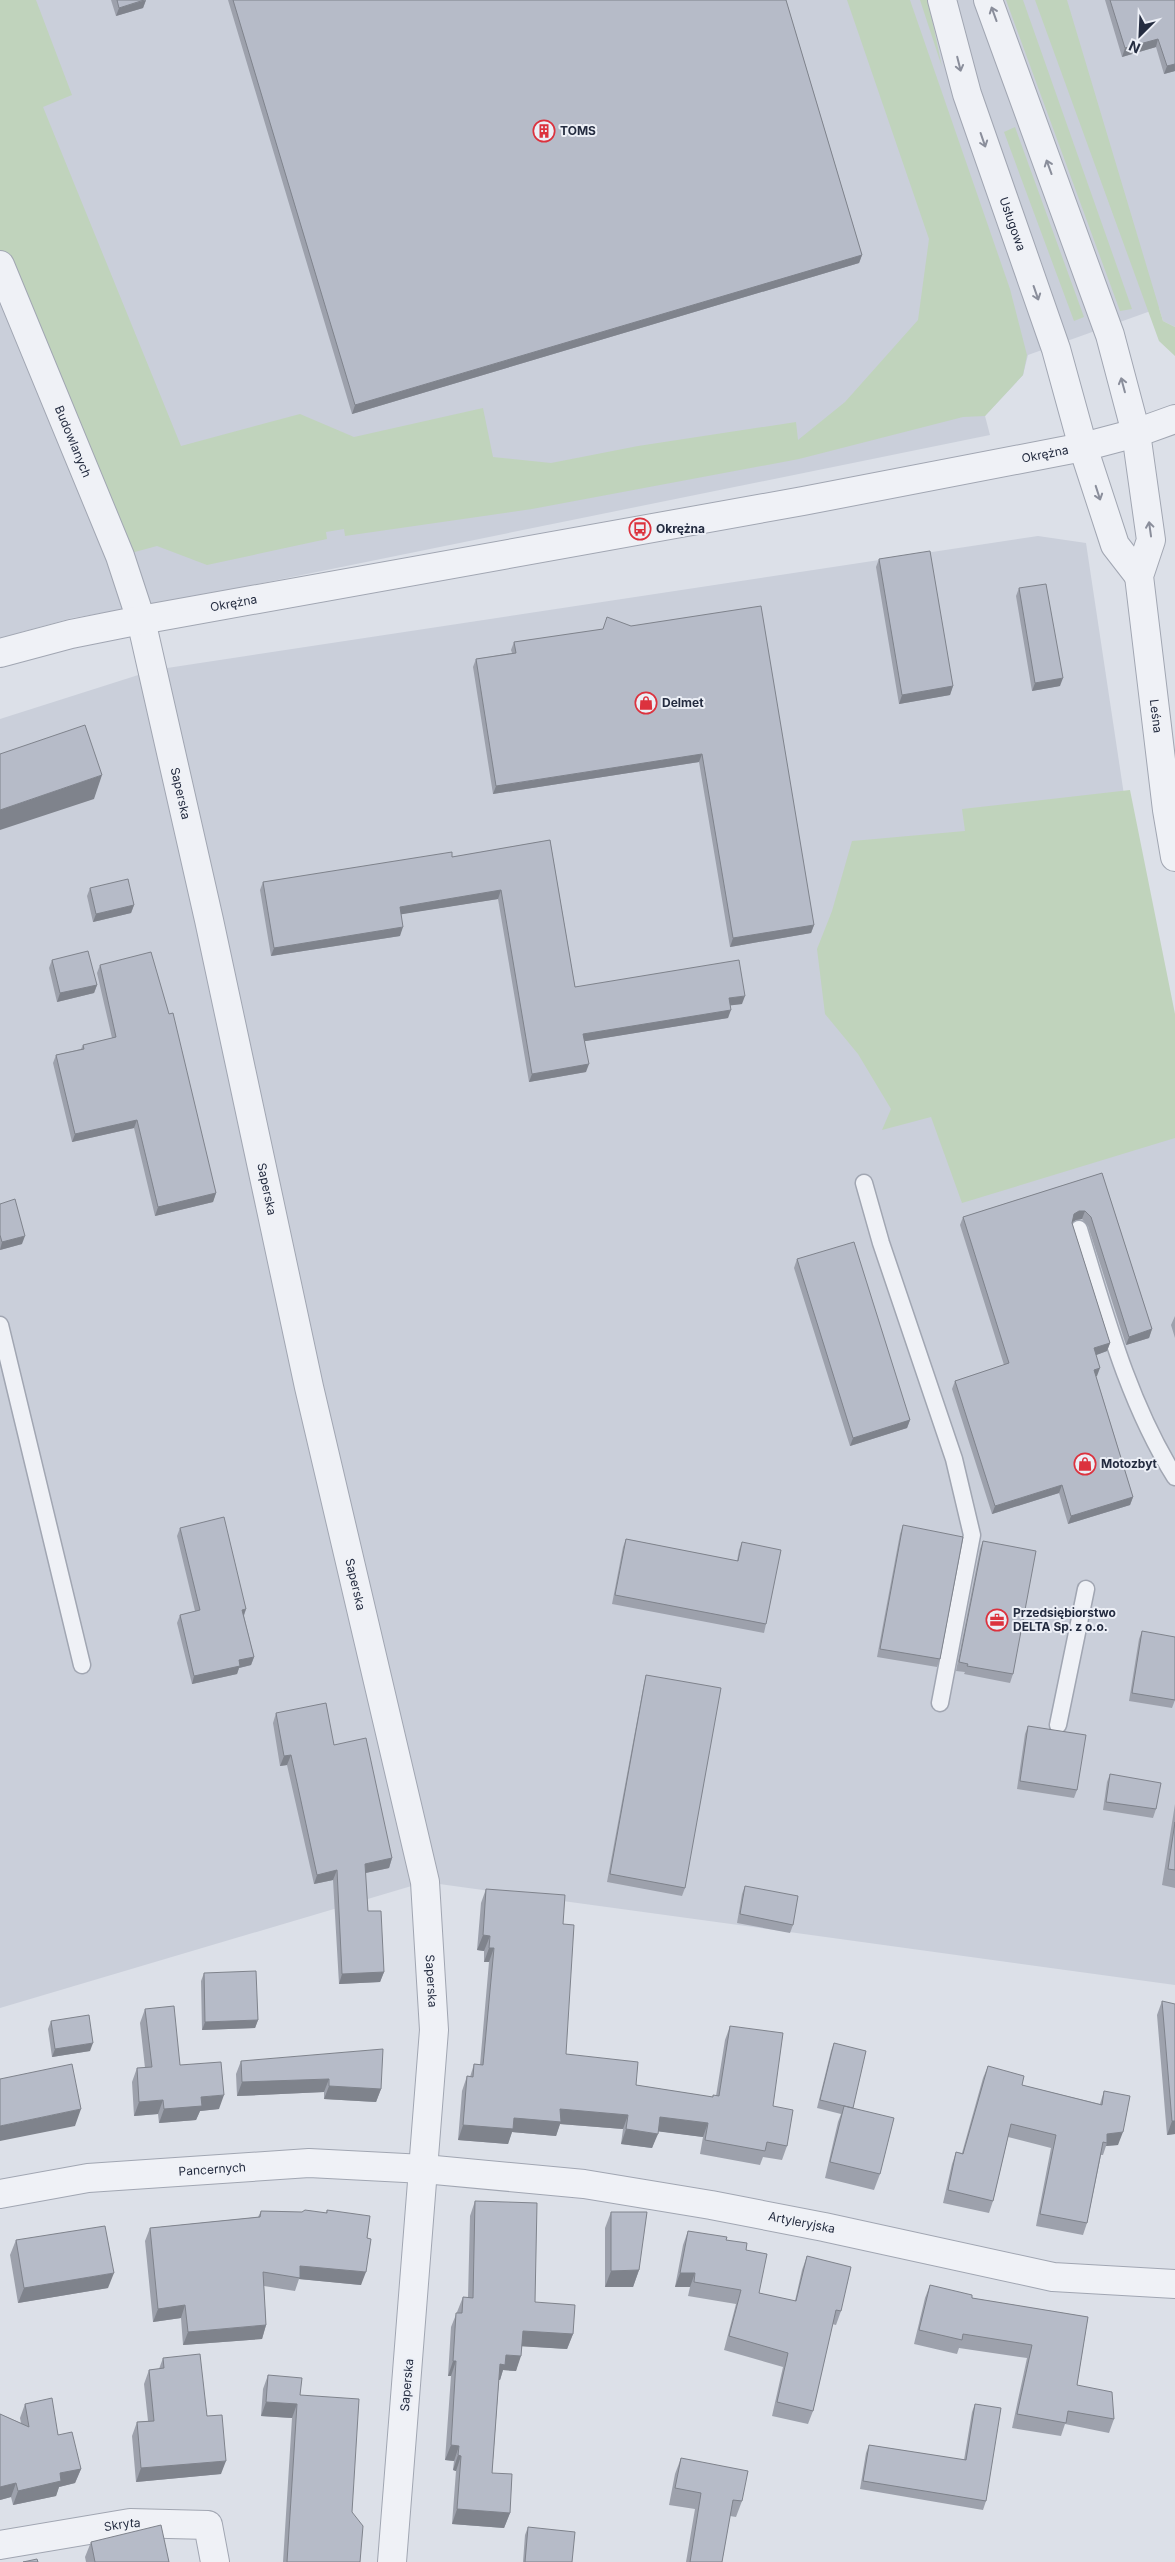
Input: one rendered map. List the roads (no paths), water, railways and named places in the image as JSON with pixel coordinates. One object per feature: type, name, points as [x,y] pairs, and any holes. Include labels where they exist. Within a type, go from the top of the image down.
[{"type":"street","name":"Usługowa","points":[[942,0],[966,94],[1056,349],[1083,447]]},
{"type":"street","points":[[988,0],[1110,335],[1136,432]]},
{"type":"street","name":"Budowlanych","points":[[0,265],[120,556],[141,620]]},
{"type":"street","name":"Okrężna","points":[[0,653],[72,634],[141,620],[803,500],[1083,447],[1175,419]]},
{"type":"street","name":"Leśna","points":[[1136,432],[1151,540],[1139,576],[1167,810],[1175,857]]},
{"type":"street","points":[[1083,447],[1115,545],[1139,576]]},
{"type":"street","name":"Saperska","points":[[141,620],[209,920],[309,1387],[425,1882],[434,2030],[392,2562]]},
{"type":"street","name":"Pancernych","points":[[0,2194],[88,2178],[299,2163],[424,2169]]},
{"type":"street","name":"Artyleryjska","points":[[424,2169],[584,2184],[701,2204],[824,2227],[1053,2278],[1175,2284]]},
{"type":"street","name":"Skryta","points":[[0,2545],[130,2523],[208,2524],[215,2562]]},
{"type":"lane","points":[[864,1183],[881,1243],[954,1459],[972,1535],[940,1703]]},
{"type":"lane","points":[[1079,1229],[1117,1352],[1157,1448],[1175,1477]]},
{"type":"lane","points":[[0,1325],[6,1372],[82,1664]]},
{"type":"lane","points":[[1058,1725],[1086,1589]]},
{"type":"place","name":"TOMS","points":[[544,131]]},
{"type":"place","name":"Okrężna","points":[[640,529]]},
{"type":"place","name":"Delmet","points":[[646,703]]},
{"type":"place","name":"Motozbyt","points":[[1085,1464]]},
{"type":"place","name":"Przedsiębiorstwo DELTA Sp. z o.o.","points":[[997,1620]]}]
